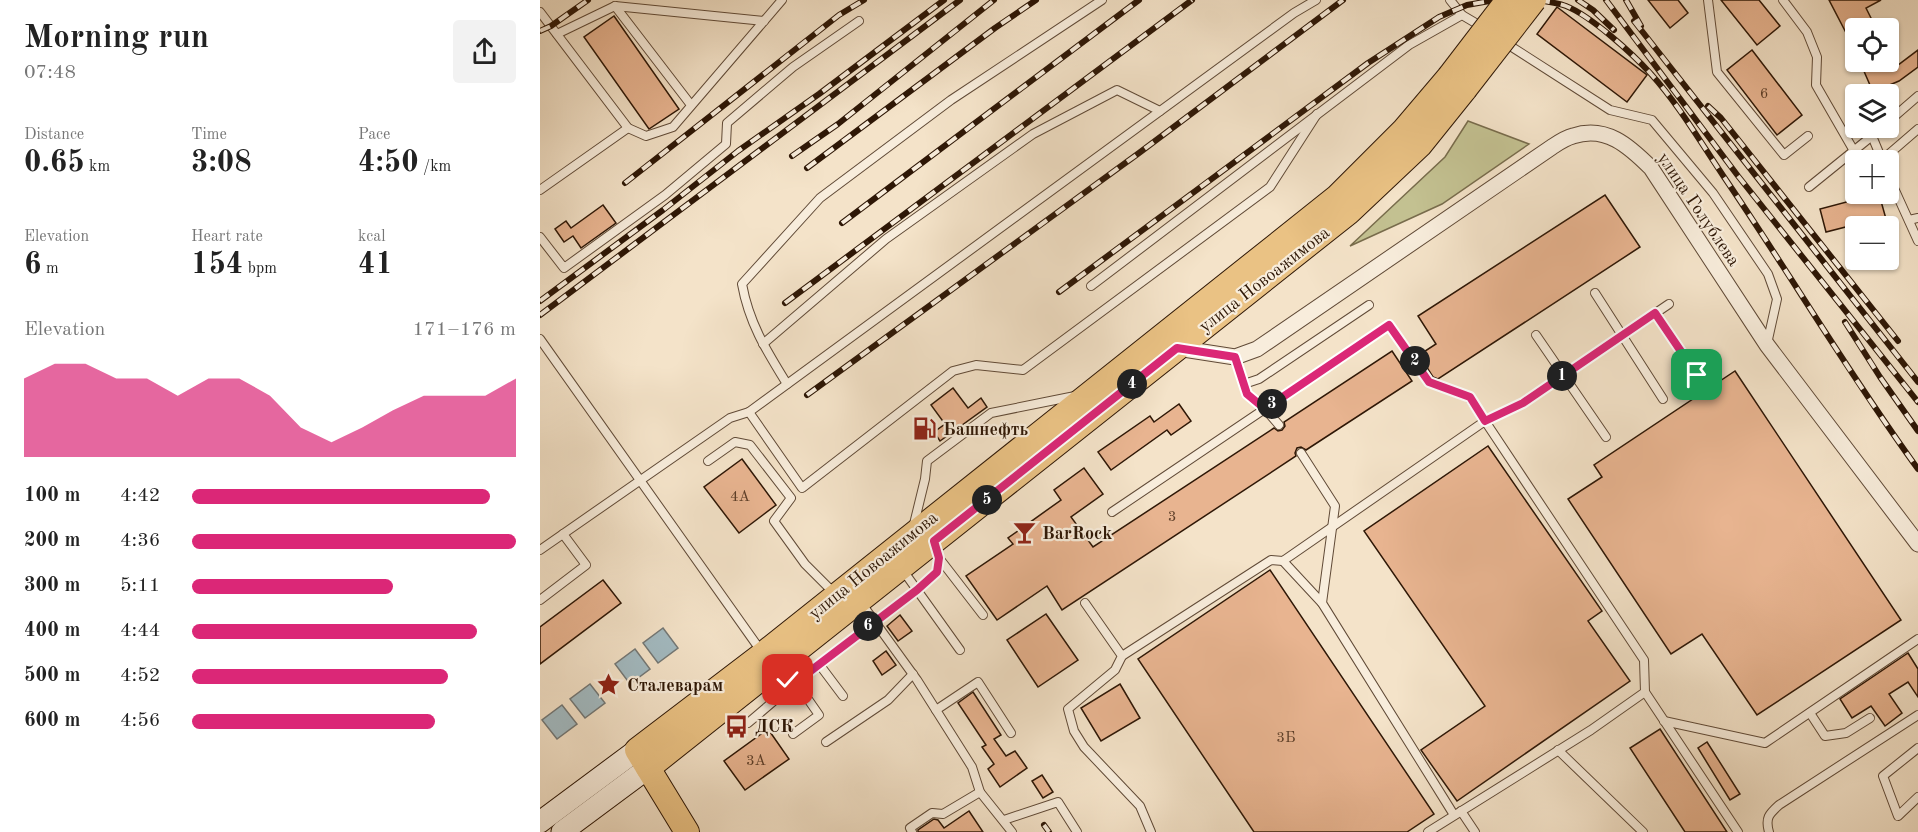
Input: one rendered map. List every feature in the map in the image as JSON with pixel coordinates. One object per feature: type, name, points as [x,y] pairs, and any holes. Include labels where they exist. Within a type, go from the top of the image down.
[{"type":"main road","name":"улица Новоажимова","points":[[562,832],[643,759],[767,663],[860,600],[1375,190],[1420,145],[1508,0]]},
{"type":"main road","name":"улица Новоажимова","points":[[767,663],[836,595],[928,544],[1092,392],[1337,197],[1404,130],[1457,83],[1534,0]]},
{"type":"main road","name":"улица Новоажимова","points":[[540,822],[643,759]]},
{"type":"main road","points":[[643,759],[687,832]]},
{"type":"street","name":"улица Голублева","points":[[1235,357],[1257,349],[1551,147],[1573,136],[1596,132],[1616,138],[1634,151],[1651,168],[1767,345],[1918,544]]},
{"type":"street","points":[[1177,348],[1235,357]]},
{"type":"lane","points":[[540,12],[628,128],[646,136],[673,128],[782,0]]},
{"type":"lane","points":[[787,384],[763,344],[747,308],[742,284],[820,198],[951,100],[1102,0]]},
{"type":"lane","points":[[540,550],[730,418],[749,412],[1294,12],[1316,0]]},
{"type":"lane","points":[[1450,0],[1462,15],[1610,110],[1652,120],[1713,193],[1768,274],[1777,299],[1767,345]]},
{"type":"lane","points":[[1708,0],[1717,72],[1784,155],[1808,136]]},
{"type":"lane","points":[[1783,0],[1807,32],[1817,57],[1816,85],[1853,150]]},
{"type":"lane","points":[[557,34],[615,6],[764,21]]},
{"type":"lane","points":[[615,6],[692,105]]},
{"type":"lane","points":[[1091,286],[1409,45],[1462,15]]},
{"type":"lane","points":[[540,237],[564,268],[665,195],[726,144],[727,123],[792,67],[859,21]]},
{"type":"lane","points":[[763,344],[886,239],[1033,134],[1117,90],[1160,111]]},
{"type":"lane","points":[[1899,112],[1918,96]]},
{"type":"lane","points":[[749,412],[802,488],[953,371],[976,365],[1023,370],[1270,187],[1317,114]]},
{"type":"lane","points":[[540,190],[628,128]]},
{"type":"lane","points":[[1894,150],[1918,129]]},
{"type":"lane","points":[[1855,150],[1870,138]]},
{"type":"lane","points":[[1809,187],[1845,158]]},
{"type":"lane","points":[[1899,198],[1918,241]]},
{"type":"lane","points":[[1909,220],[1918,218]]},
{"type":"lane","points":[[1595,293],[1663,399]]},
{"type":"lane","points":[[1151,832],[1140,806],[1084,747],[1074,731],[1068,710],[1115,670],[1122,656],[1271,560],[1283,561],[1485,421],[1523,403],[1669,304]]},
{"type":"lane","points":[[1244,384],[1259,379],[1369,305]]},
{"type":"lane","points":[[1655,313],[1697,375]]},
{"type":"lane","points":[[1113,512],[1389,325],[1429,382],[1470,397],[1644,660],[1645,692],[1738,832]]},
{"type":"lane","points":[[1536,335],[1606,437]]},
{"type":"lane","points":[[540,339],[767,663],[795,683],[819,715],[793,734]]},
{"type":"lane","points":[[1235,357],[1248,395],[1279,425]]},
{"type":"lane","points":[[748,723],[795,683],[917,590],[937,572],[928,544],[925,479],[927,461],[991,413],[1092,392]]},
{"type":"lane","points":[[708,461],[735,442],[750,445],[791,498],[774,521],[805,564],[836,595]]},
{"type":"lane","points":[[1302,453],[1335,506],[1322,603]]},
{"type":"lane","points":[[540,600],[586,565],[563,534]]},
{"type":"lane","points":[[928,544],[983,615]]},
{"type":"lane","points":[[1283,561],[1322,603],[1458,813],[1475,832]]},
{"type":"lane","points":[[901,567],[960,651]]},
{"type":"lane","points":[[860,600],[912,674],[972,767],[980,792],[1004,820],[1011,832]]},
{"type":"lane","points":[[1085,603],[1122,656]]},
{"type":"lane","points":[[1664,721],[1765,743],[1918,639]]},
{"type":"lane","points":[[819,664],[843,696]]},
{"type":"lane","points":[[826,742],[888,700],[912,674]]},
{"type":"lane","points":[[936,710],[978,682],[1011,733]]},
{"type":"lane","points":[[1428,832],[1645,692]]},
{"type":"lane","points":[[1810,713],[1825,735],[1846,734],[1870,718]]},
{"type":"lane","points":[[1769,832],[1766,823],[1770,813],[1779,805],[1918,715]]},
{"type":"lane","points":[[1918,748],[1883,776],[1898,816],[1918,797]]},
{"type":"lane","points":[[1558,750],[1643,832]]},
{"type":"lane","points":[[912,832],[910,828],[932,813],[943,814],[980,792]]},
{"type":"lane","points":[[1004,820],[1058,802],[1077,832]]},
{"type":"shaded area","points":[[1468,121],[1529,144],[1442,204],[1350,246],[1445,157]]},
{"type":"water","points":[[663,628],[678,648],[658,663],[643,643]]},
{"type":"water","points":[[635,649],[650,669],[630,684],[615,664]]},
{"type":"water","points":[[590,684],[605,703],[585,718],[570,699]]},
{"type":"water","points":[[562,705],[577,724],[557,739],[542,720]]},
{"type":"building","points":[[1648,0],[1678,0],[1688,13],[1670,28]]},
{"type":"building","points":[[1721,0],[1759,0],[1780,26],[1757,45]]},
{"type":"building","points":[[1829,0],[1881,0],[1866,8],[1871,18],[1845,18],[1845,31]]},
{"type":"building","points":[[1557,7],[1647,75],[1627,102],[1537,34]]},
{"type":"building","points":[[614,16],[679,109],[649,129],[584,37]]},
{"type":"building","points":[[1752,50],[1802,115],[1777,135],[1727,70]]},
{"type":"building","points":[[1918,50],[1918,67],[1892,84],[1870,84],[1864,72],[1899,72],[1899,64]]},
{"type":"building","points":[[1605,195],[1640,247],[1438,379],[1433,377],[1419,355],[1436,344],[1418,316]]},
{"type":"building","points":[[1845,202],[1882,204],[1885,216],[1845,216],[1845,227],[1826,232],[1820,209]]},
{"type":"building","points":[[603,205],[616,223],[581,248],[573,236],[564,242],[555,229],[566,221],[571,228]]},
{"type":"building","points":[[1392,351],[1412,381],[1306,450],[1301,447],[1297,448],[1296,456],[1062,610],[1047,586],[997,620],[966,576],[1013,544],[1008,538],[1061,500],[1054,490],[1084,468],[1103,494],[1071,517],[1093,547],[1274,428],[1278,431],[1282,430],[1285,426],[1284,422]]},
{"type":"building","points":[[1735,371],[1901,620],[1757,715],[1702,634],[1671,654],[1568,499],[1602,477],[1594,465]]},
{"type":"building","points":[[953,388],[968,408],[981,398],[987,407],[940,441],[934,432],[945,424],[931,405]]},
{"type":"building","points":[[1179,404],[1191,421],[1171,435],[1167,430],[1111,470],[1098,452],[1150,416],[1154,422]]},
{"type":"building","points":[[1488,446],[1602,611],[1588,621],[1630,681],[1457,801],[1421,750],[1485,706],[1364,531]]},
{"type":"building","points":[[742,459],[776,505],[739,533],[704,487]]},
{"type":"building","points":[[1270,570],[1434,814],[1407,832],[1254,832],[1138,659]]},
{"type":"building","points":[[603,580],[621,603],[540,664],[540,627]]},
{"type":"building","points":[[1046,614],[1078,660],[1038,687],[1007,640]]},
{"type":"building","points":[[900,615],[912,631],[898,641],[887,626]]},
{"type":"building","points":[[886,651],[896,665],[882,675],[873,661]]},
{"type":"building","points":[[1908,653],[1918,669],[1918,697],[1908,682],[1889,694],[1902,713],[1885,726],[1871,706],[1852,718],[1840,699]]},
{"type":"building","points":[[1120,684],[1140,718],[1101,741],[1081,708]]},
{"type":"building","points":[[973,692],[1001,735],[994,739],[1006,756],[1015,751],[1027,768],[1000,787],[988,769],[994,764],[982,747],[986,745],[958,703]]},
{"type":"building","points":[[768,729],[789,759],[745,790],[724,761]]},
{"type":"building","points":[[1660,729],[1727,832],[1685,832],[1630,748]]},
{"type":"building","points":[[1707,742],[1740,794],[1730,800],[1698,748]]},
{"type":"building","points":[[1042,775],[1053,792],[1043,798],[1032,781]]},
{"type":"building","points":[[969,811],[983,832],[918,832],[934,819],[938,820],[944,828]]},
{"type":"railway","points":[[540,31],[588,0]]},
{"type":"railway","points":[[625,183],[839,15],[864,0]]},
{"type":"railway","points":[[540,301],[738,151],[819,94],[944,0]]},
{"type":"railway","points":[[540,315],[960,0]]},
{"type":"railway","points":[[792,156],[838,124],[994,0]]},
{"type":"railway","points":[[807,168],[1036,0]]},
{"type":"railway","points":[[842,223],[1139,0]]},
{"type":"railway","points":[[785,303],[1192,0]]},
{"type":"railway","points":[[807,395],[1139,153],[1343,0]]},
{"type":"railway","points":[[1059,292],[1368,63],[1439,17],[1467,5],[1495,0]]},
{"type":"railway","points":[[1539,0],[1566,6],[1599,26],[1643,65],[1671,98],[1918,469]]},
{"type":"railway","points":[[1578,0],[1593,10],[1614,30]]},
{"type":"railway","points":[[1606,0],[1738,176],[1918,402]]},
{"type":"railway","points":[[1626,0],[1641,26]]},
{"type":"railway","points":[[1634,21],[1918,382]]},
{"type":"railway","points":[[1708,106],[1721,118],[1898,341]]},
{"type":"railway","points":[[1845,322],[1918,431]]},
{"type":"railway","points":[[1044,825],[1049,832]]},
{"type":"place","name":"Башнефть","points":[[925,429]]},
{"type":"place","name":"BarRock","points":[[1024,533]]},
{"type":"place","name":"Сталеварам","points":[[609,685]]},
{"type":"place","name":"ДСК","points":[[737,726]]},
{"type":"route","points":[[788,680],[795,683],[917,590],[937,572],[939,558],[934,541],[1177,348],[1235,357],[1247,394],[1265,409],[1389,325],[1429,382],[1470,397],[1485,421],[1523,403],[1655,313],[1697,375]]}]
